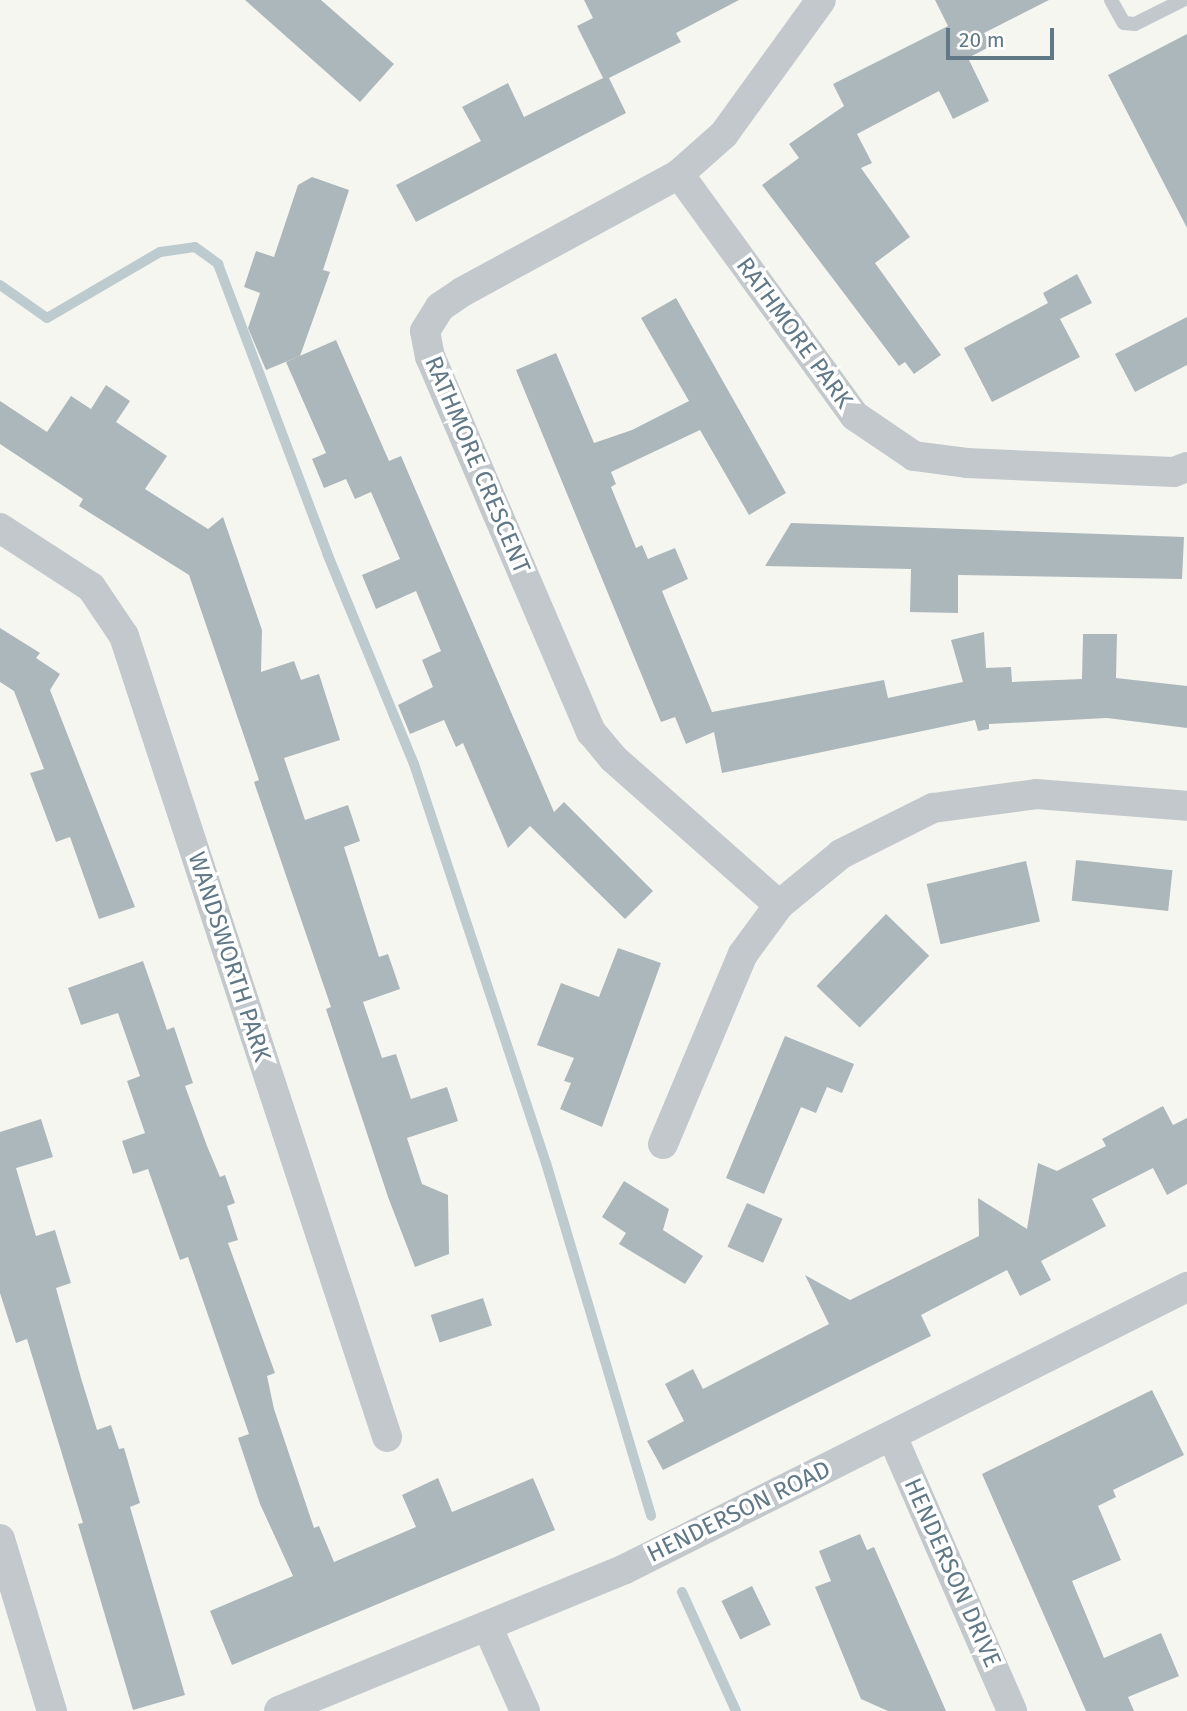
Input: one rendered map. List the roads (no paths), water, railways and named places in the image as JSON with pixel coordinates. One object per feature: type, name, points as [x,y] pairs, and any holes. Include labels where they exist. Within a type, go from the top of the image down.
[{"type":"street","name":"RATHMORE CRESCENT","points":[[779,905],[612,758],[591,732],[435,369],[425,331],[440,307],[462,292],[679,174],[724,134],[821,0]]},
{"type":"street","name":"RATHMORE PARK","points":[[679,174],[855,416],[914,456],[967,463],[1174,472],[1187,467]]},
{"type":"street","name":"WANDSWORTH PARK","points":[[0,528],[91,587],[124,636],[387,1437]]},
{"type":"street","points":[[663,1144],[743,954],[779,905],[841,854],[933,808],[1036,794],[1187,806]]},
{"type":"street","name":"HENDERSON ROAD","points":[[279,1711],[488,1628],[625,1569],[1187,1287]]},
{"type":"street","name":"HENDERSON DRIVE","points":[[892,1436],[1012,1711]]},
{"type":"street","points":[[0,1539],[52,1711]]},
{"type":"street","points":[[488,1628],[525,1711]]},
{"type":"lane","points":[[1111,0],[1124,23],[1135,24],[1180,1]]},
{"type":"waterway","points":[[0,285],[47,318],[160,252],[195,247],[218,264],[327,553],[414,764],[546,1163],[651,1516]]},
{"type":"waterway","points":[[682,1592],[736,1711]]}]
